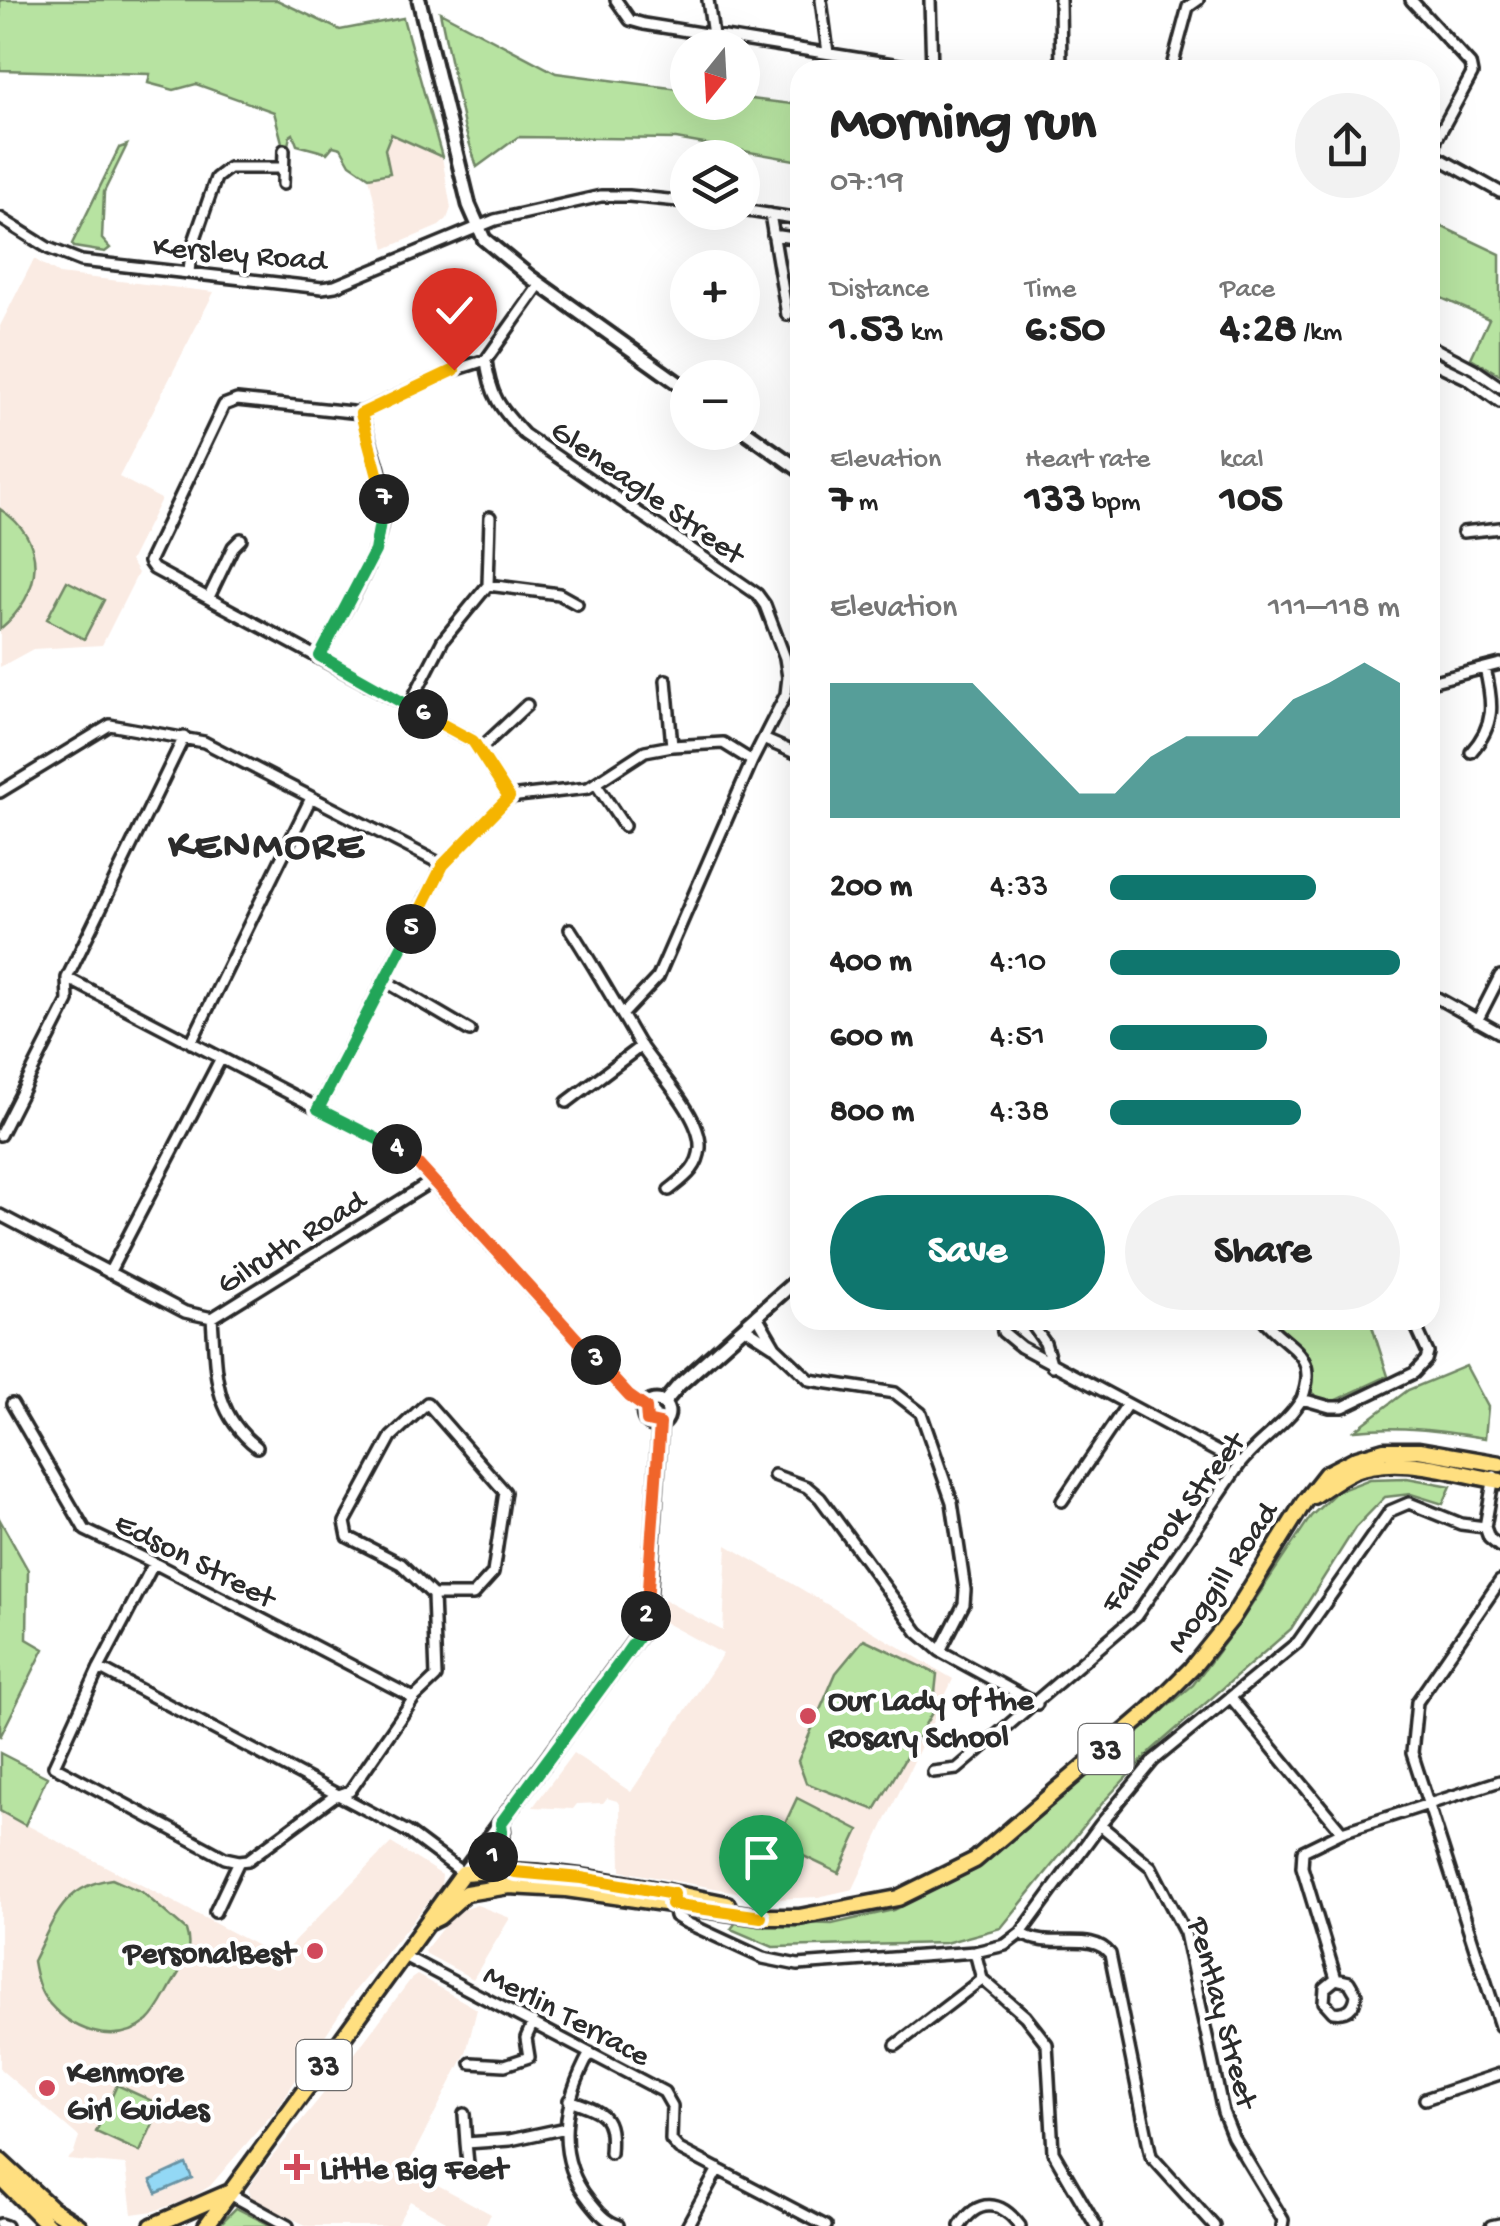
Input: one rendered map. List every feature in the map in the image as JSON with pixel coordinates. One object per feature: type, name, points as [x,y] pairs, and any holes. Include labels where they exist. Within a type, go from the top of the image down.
[{"type":"main road","name":"Moggill Road","points":[[427,1923],[439,1918],[466,1893],[483,1888],[523,1886],[740,1907],[837,1910],[898,1898],[975,1860],[1148,1712],[1191,1669],[1232,1618],[1304,1502],[1326,1474],[1384,1450],[1418,1450],[1497,1472]]},
{"type":"main road","points":[[501,1823],[502,1831],[492,1854],[499,1866],[515,1872]]},
{"type":"main road","name":"Moggill Road","points":[[206,2226],[463,1873],[515,1872],[581,1878],[672,1899]]},
{"type":"main road","points":[[463,1873],[512,1880],[523,1886]]},
{"type":"main road","points":[[0,2161],[52,2209],[79,2226]]},
{"type":"main road","points":[[0,2176],[49,2226]]},
{"type":"main road","name":"Moggill Road","points":[[152,2226],[228,2193]]},
{"type":"street","points":[[419,0],[476,226],[488,243],[540,284],[670,377]]},
{"type":"street","points":[[616,0],[630,20],[682,30]]},
{"type":"street","points":[[708,0],[712,30]]},
{"type":"street","points":[[821,0],[828,54]]},
{"type":"street","points":[[930,0],[931,60]]},
{"type":"street","points":[[1060,0],[1061,60]]},
{"type":"street","points":[[1174,60],[1188,6],[1198,0]]},
{"type":"street","points":[[1411,0],[1470,64],[1472,74],[1440,133]]},
{"type":"street","points":[[760,43],[867,60]]},
{"type":"street","points":[[283,184],[284,150]]},
{"type":"street","points":[[1440,155],[1500,192]]},
{"type":"street","points":[[189,274],[192,250],[216,178],[222,171],[283,168]]},
{"type":"street","name":"Kersley Road","points":[[0,218],[64,256],[90,262],[322,288],[336,286],[476,226],[601,196],[670,201]]},
{"type":"street","points":[[760,213],[790,217]]},
{"type":"street","points":[[770,214],[787,315]]},
{"type":"street","points":[[773,235],[790,238]]},
{"type":"street","points":[[509,797],[473,741],[154,570],[149,562],[224,405],[237,400],[361,414],[454,370],[486,360],[540,284]]},
{"type":"street","points":[[1440,351],[1500,388]]},
{"type":"street","name":"Gleneagle Street","points":[[486,360],[489,388],[503,412],[524,434],[757,594],[785,658],[786,694],[752,761],[658,977],[624,1012]]},
{"type":"street","points":[[1440,366],[1468,379],[1500,402]]},
{"type":"street","points":[[320,656],[375,551],[381,517],[384,495],[361,414]]},
{"type":"street","points":[[760,442],[790,463]]},
{"type":"street","points":[[409,706],[443,640],[488,585],[490,518]]},
{"type":"street","points":[[1464,532],[1500,528]]},
{"type":"street","points":[[208,597],[241,539]]},
{"type":"street","points":[[488,585],[559,594],[576,604]]},
{"type":"street","points":[[1440,679],[1500,664]]},
{"type":"street","points":[[1471,752],[1488,730],[1492,717],[1494,704],[1485,668]]},
{"type":"street","points":[[666,680],[672,746]]},
{"type":"street","points":[[480,750],[527,705]]},
{"type":"street","points":[[0,792],[110,725],[184,737],[204,742],[443,865]]},
{"type":"street","points":[[0,1135],[68,1001],[66,978],[184,737]]},
{"type":"street","points":[[763,739],[790,751]]},
{"type":"street","points":[[318,1109],[443,865],[509,797],[578,791],[646,752],[672,746],[723,744],[752,761]]},
{"type":"street","points":[[596,784],[624,826]]},
{"type":"street","points":[[191,1042],[310,798]]},
{"type":"street","points":[[570,928],[641,1046],[695,1123],[700,1146],[694,1170],[670,1190]]},
{"type":"street","points":[[1477,1021],[1500,976]]},
{"type":"street","points":[[66,978],[404,1153],[629,1396],[646,1408]]},
{"type":"street","points":[[385,981],[470,1031]]},
{"type":"street","points":[[1440,1000],[1500,1033]]},
{"type":"street","points":[[567,1102],[641,1046]]},
{"type":"street","points":[[109,1274],[221,1058]]},
{"type":"street","name":"Gilruth Road","points":[[0,1215],[191,1315],[212,1318],[432,1181]]},
{"type":"street","points":[[663,1404],[790,1287]]},
{"type":"street","points":[[757,1316],[775,1347]]},
{"type":"street","points":[[212,1318],[222,1405],[239,1433],[257,1447]]},
{"type":"street","points":[[744,1328],[775,1347],[810,1380],[895,1393],[921,1413],[952,1502],[966,1590],[964,1604],[940,1651]]},
{"type":"street","points":[[1003,1330],[1021,1348],[1052,1366],[1240,1464]]},
{"type":"street","points":[[1036,1330],[1052,1366]]},
{"type":"street","points":[[1275,1330],[1303,1357],[1306,1373],[1302,1399],[1330,1408],[1343,1407],[1422,1366],[1428,1354],[1417,1330]]},
{"type":"street","name":"Fallbrook Street","points":[[933,1772],[957,1769],[1136,1616],[1240,1464],[1257,1443],[1290,1418],[1302,1399]]},
{"type":"street","points":[[660,1424],[647,1421],[646,1408],[652,1402],[663,1404]]},
{"type":"street","points":[[154,1562],[54,1766],[225,1858],[239,1861],[248,1860],[333,1797],[352,1789],[414,1698],[436,1677],[433,1595],[401,1564],[348,1537],[346,1522],[391,1437],[428,1403],[505,1492],[494,1572],[473,1595],[433,1595]]},
{"type":"street","name":"Edson Street","points":[[12,1404],[85,1530],[414,1698]]},
{"type":"street","points":[[99,1668],[408,1832],[463,1873],[640,1634],[648,1609],[660,1424],[668,1413],[663,1404]]},
{"type":"street","points":[[1062,1500],[1126,1406]]},
{"type":"street","points":[[1497,1472],[1484,1526],[1488,1538],[1500,1547]]},
{"type":"street","points":[[774,1475],[807,1487],[820,1498],[918,1632],[940,1651],[1037,1704]]},
{"type":"street","points":[[672,1899],[675,1916],[777,1963],[834,1964],[974,1952],[1005,1945],[1021,1932],[1154,1760],[1298,1642],[1383,1517],[1397,1506],[1409,1503],[1461,1524],[1484,1526]]},
{"type":"street","points":[[1500,1581],[1417,1702],[1412,1753],[1500,2026]]},
{"type":"street","points":[[1231,1698],[1342,1832]]},
{"type":"street","points":[[1336,1980],[1302,1867],[1303,1851],[1342,1832],[1500,1781]]},
{"type":"street","name":"Pentlay Street","points":[[1100,1826],[1151,1868],[1185,1933],[1223,2112],[1283,2220],[1282,2226]]},
{"type":"street","points":[[214,1912],[239,1861]]},
{"type":"street","points":[[1021,1932],[1036,1942],[1092,1941],[1110,1954],[1150,2156],[1214,2226]]},
{"type":"street","points":[[974,1952],[982,1979],[1025,2016],[1047,2044],[1053,2152],[1096,2226]]},
{"type":"street","name":"Merlin Terrace","points":[[404,1956],[669,2096],[670,2140],[680,2149],[826,2226]]},
{"type":"street","points":[[896,2045],[982,1979]]},
{"type":"street","points":[[471,2062],[505,2065],[534,2055],[526,2038],[533,2022]]},
{"type":"street","points":[[590,2053],[570,2100],[566,2128],[569,2162],[582,2191],[610,2223],[618,2225]]},
{"type":"street","points":[[1425,2098],[1500,2074]]},
{"type":"street","points":[[570,2100],[607,2119],[610,2154]]},
{"type":"street","points":[[464,2114],[470,2174]]},
{"type":"street","points":[[466,2143],[510,2140],[566,2128]]},
{"type":"street","points":[[687,2226],[718,2169]]},
{"type":"street","points":[[228,2193],[288,2226]]},
{"type":"street","points":[[960,2226],[972,2210],[993,2204],[1006,2209],[1020,2226]]},
{"type":"street","points":[[1491,2226],[1500,2224]]},
{"type":"shaded area","points":[[390,134],[442,157],[451,208],[439,226],[385,249],[369,177],[390,172],[385,149]]},
{"type":"shaded area","points":[[34,259],[59,274],[214,292],[119,477],[161,499],[130,561],[138,573],[102,645],[33,649],[0,667],[0,326]]},
{"type":"shaded area","name":"Our Lady of the Rosary School","points":[[727,1545],[953,1679],[853,1889],[818,1897],[775,1899],[621,1871],[617,1801],[607,1798],[603,1803],[577,1804],[573,1809],[533,1807],[573,1753],[631,1792],[723,1654],[662,1621],[664,1600],[723,1631]]},
{"type":"shaded area","points":[[0,1811],[279,1957],[391,1843],[442,1875],[441,1886],[353,1993],[278,2107],[210,2186],[189,2199],[132,2214],[126,2165],[67,2160],[79,2137],[0,2069]]},
{"type":"shaded area","points":[[477,1905],[510,1918],[473,1979],[425,1950],[455,1912]]},
{"type":"shaded area","points":[[417,1975],[477,2009],[466,2053],[410,2161],[426,2170],[423,2177],[491,2214],[484,2226],[444,2226],[446,2221],[410,2201],[396,2226],[308,2226],[252,2200],[248,2188],[259,2173]]},
{"type":"green space","points":[[0,0],[277,0],[340,30],[403,18],[442,157],[391,134],[385,149],[390,173],[369,177],[350,164],[341,148],[333,146],[327,153],[297,145],[293,134],[288,145],[283,146],[274,112],[196,84],[174,90],[148,83],[150,74],[0,70]]},
{"type":"green space","points":[[440,12],[556,73],[670,88],[670,120],[760,120],[760,100],[790,104],[790,159],[760,154],[760,140],[518,137],[477,167],[464,126]]},
{"type":"green space","points":[[127,145],[104,192],[102,239],[110,248],[105,252],[74,247],[72,244],[119,148]]},
{"type":"green space","points":[[1440,226],[1500,254],[1500,375],[1471,358],[1489,319],[1440,297]]},
{"type":"green space","points":[[0,509],[27,536],[34,568],[25,600],[0,629]]},
{"type":"green space","points":[[67,581],[104,600],[84,639],[47,619]]},
{"type":"green space","points":[[1284,1330],[1373,1330],[1388,1376],[1332,1402],[1322,1401],[1311,1391],[1312,1365],[1304,1349]]},
{"type":"green space","points":[[1466,1366],[1488,1407],[1485,1438],[1404,1428],[1355,1430],[1408,1390]]},
{"type":"green space","points":[[1407,1478],[1451,1486],[1443,1504],[1411,1494],[1385,1497],[1355,1528],[1291,1629],[1152,1750],[1105,1800],[1001,1928],[945,1943],[773,1947],[731,1929],[737,1921],[832,1924],[893,1910],[975,1870],[1193,1685],[1311,1516],[1336,1492],[1370,1479]]},
{"type":"green space","points":[[0,1520],[28,1570],[27,1639],[44,1649],[0,1737]]},
{"type":"green space","points":[[864,1639],[937,1674],[933,1711],[875,1810],[806,1783],[798,1761],[836,1673]]},
{"type":"green space","points":[[0,1753],[47,1777],[25,1825],[0,1811]]},
{"type":"green space","points":[[797,1798],[859,1830],[839,1873],[776,1843]]},
{"type":"green space","points":[[112,1879],[142,1892],[186,1930],[188,1944],[181,1969],[152,2017],[135,2029],[107,2034],[79,2026],[55,2009],[40,1990],[33,1961],[54,1919],[71,1897],[95,1883]]},
{"type":"green space","points":[[117,2085],[161,2105],[140,2152],[96,2132]]},
{"type":"green space","points":[[236,2208],[272,2226],[218,2226]]},
{"type":"water","points":[[186,2164],[192,2178],[157,2193],[151,2180]]},
{"type":"place","name":"Our Lady of the Rosary School","points":[[808,1716]]},
{"type":"place","name":"PersonalBest","points":[[315,1951]]},
{"type":"place","name":"Kenmore Girl Guides","points":[[47,2088]]},
{"type":"place","name":"Little Big Feet","points":[[297,2167]]},
{"type":"district","name":"KENMORE","points":[[267,841]]},
{"type":"route","points":[[454,370],[361,414],[384,495],[381,517],[375,551],[320,656],[473,741],[509,797],[443,865],[318,1109],[416,1162],[629,1396],[646,1408],[647,1421],[660,1424],[645,1621],[594,1699],[501,1823],[502,1831],[492,1849],[495,1860],[499,1866],[515,1872],[624,1884],[674,1894],[671,1904],[761,1917]]}]
